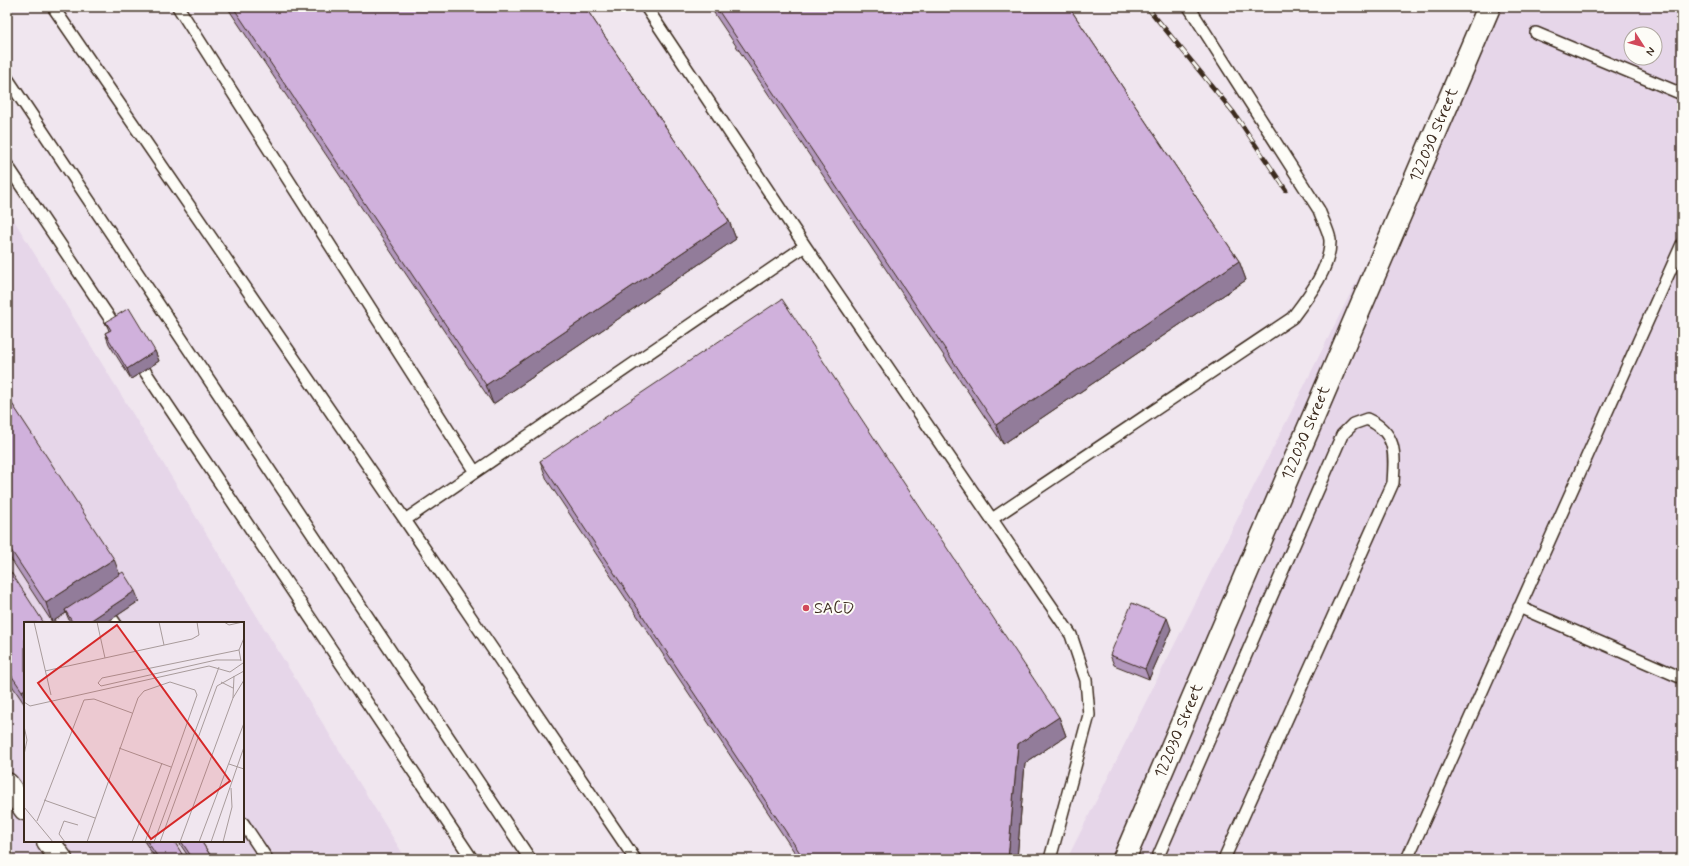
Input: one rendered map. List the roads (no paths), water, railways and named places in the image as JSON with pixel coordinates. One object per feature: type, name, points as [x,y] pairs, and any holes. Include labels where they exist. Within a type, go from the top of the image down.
[{"type":"street","name":"122030 Street","points":[[1124,859],[1489,7]]},
{"type":"street","points":[[7,784],[24,808]]},
{"type":"street","points":[[49,842],[61,859]]},
{"type":"lane","points":[[53,7],[405,520],[634,859]]},
{"type":"lane","points":[[178,7],[475,472]]},
{"type":"lane","points":[[646,7],[805,246],[1071,635],[1086,680],[1089,715],[1050,859]]},
{"type":"lane","points":[[992,519],[1292,318],[1313,290],[1325,266],[1330,240],[1319,210],[1189,7]]},
{"type":"lane","points":[[1536,33],[1682,94]]},
{"type":"lane","points":[[7,78],[530,859]]},
{"type":"lane","points":[[7,165],[472,859]]},
{"type":"lane","points":[[1407,859],[1682,244]]},
{"type":"lane","points":[[405,520],[805,246]]},
{"type":"lane","points":[[1157,859],[1342,435],[1353,424],[1367,419],[1379,424],[1391,438],[1395,457],[1393,483],[1224,859]]},
{"type":"lane","points":[[97,596],[113,622]]},
{"type":"lane","points":[[1519,607],[1682,678]]},
{"type":"lane","points":[[244,824],[267,859]]},
{"type":"railway","points":[[1147,7],[1234,113],[1286,190]]},
{"type":"place","name":"SACD","points":[[806,608]]}]
